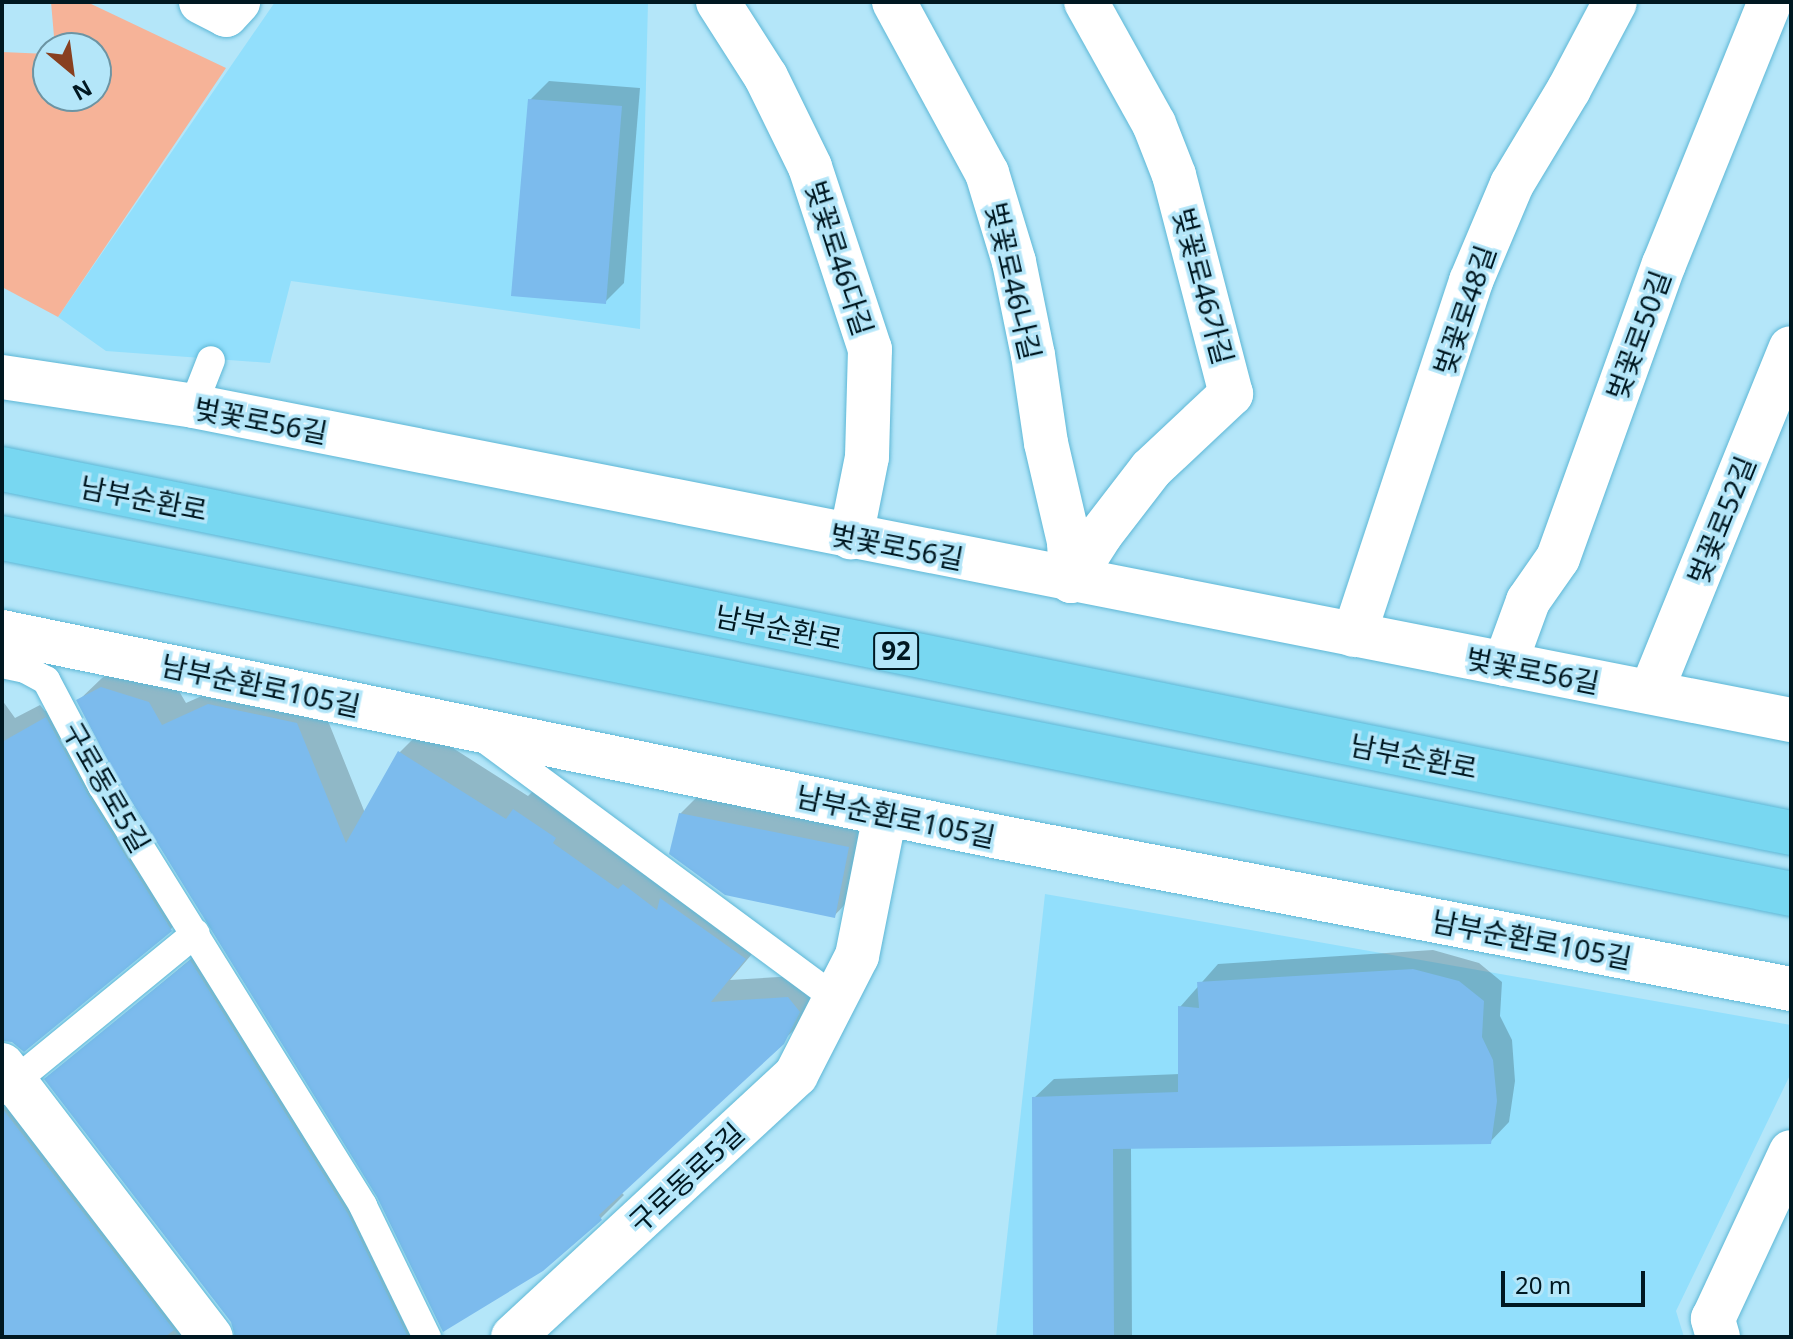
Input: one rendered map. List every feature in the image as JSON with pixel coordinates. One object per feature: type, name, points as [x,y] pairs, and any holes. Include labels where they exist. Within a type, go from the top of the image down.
[{"type":"main road","name":"남부순환로","points":[[2,469],[1791,833]]},
{"type":"main road","name":"92","points":[[2,538],[1791,894]]},
{"type":"street","name":"벚꽃로46다길","points":[[718,2],[766,77],[810,167],[870,349],[867,457],[851,537]]},
{"type":"street","name":"벚꽃로46나길","points":[[894,2],[987,173],[1014,262],[1033,355],[1046,443],[1069,542],[1071,581]]},
{"type":"street","name":"벚꽃로46가길","points":[[1071,581],[1101,534],[1151,469],[1231,394],[1174,175],[1154,124],[1086,2]]},
{"type":"street","name":"벚꽃로48길","points":[[1354,635],[1471,281],[1512,184],[1569,89],[1615,2]]},
{"type":"street","name":"벚꽃로50길","points":[[1505,664],[1528,601],[1558,558],[1664,264],[1770,2]]},
{"type":"street","name":"벚꽃로52길","points":[[1651,692],[1791,348]]},
{"type":"street","name":"벚꽃로56길","points":[[2,377],[193,406],[1071,581],[1791,720]]},
{"type":"street","name":"남부순환로105길","points":[[2,632],[885,814],[1791,989]]},
{"type":"street","name":"구로동로5길","points":[[513,1337],[796,1075],[857,956],[885,814]]},
{"type":"street","points":[[6,1079],[211,1337]]},
{"type":"street","points":[[1718,1337],[1713,1319],[1791,1152]]},
{"type":"lane","points":[[193,406],[211,360]]},
{"type":"lane","name":"구로동로5길","points":[[2,664],[25,669],[46,680],[102,786],[363,1206],[427,1337]]},
{"type":"lane","points":[[471,728],[835,998]]},
{"type":"lane","points":[[6,1079],[196,933]]},
{"type":"shaded area","points":[[51,2],[87,2],[226,68],[58,317],[2,287],[2,52],[32,53],[32,112],[112,112],[112,32],[54,32]]},
{"type":"shaded area","points":[[275,2],[648,2],[640,329],[291,281],[270,363],[106,351],[58,317]]},
{"type":"shaded area","points":[[1045,894],[1791,1025],[1791,1073],[1676,1311],[1684,1337],[996,1337]]},
{"type":"building","points":[[528,99],[622,106],[606,304],[511,296]]},
{"type":"building","points":[[101,687],[149,702],[162,725],[208,704],[297,723],[346,843],[398,751],[506,819],[513,809],[556,838],[553,843],[618,889],[623,884],[657,910],[660,898],[746,959],[711,1002],[788,997],[800,1012],[784,1044],[599,1215],[602,1220],[543,1271],[443,1332],[377,1197],[117,778],[76,700]]},
{"type":"building","points":[[46,717],[88,795],[172,931],[24,1052],[12,1042],[2,1041],[2,742]]},
{"type":"building","points":[[679,813],[849,847],[835,918],[725,895],[669,854]]},
{"type":"building","points":[[190,960],[348,1214],[408,1337],[235,1337],[231,1322],[44,1079]]},
{"type":"building","points":[[1413,969],[1459,981],[1484,1001],[1482,1037],[1493,1060],[1497,1101],[1491,1144],[1113,1149],[1114,1337],[1033,1337],[1032,1097],[1178,1092],[1178,1006],[1199,1008],[1197,982]]},
{"type":"building","points":[[2,1108],[174,1330],[165,1337],[2,1337]]}]
